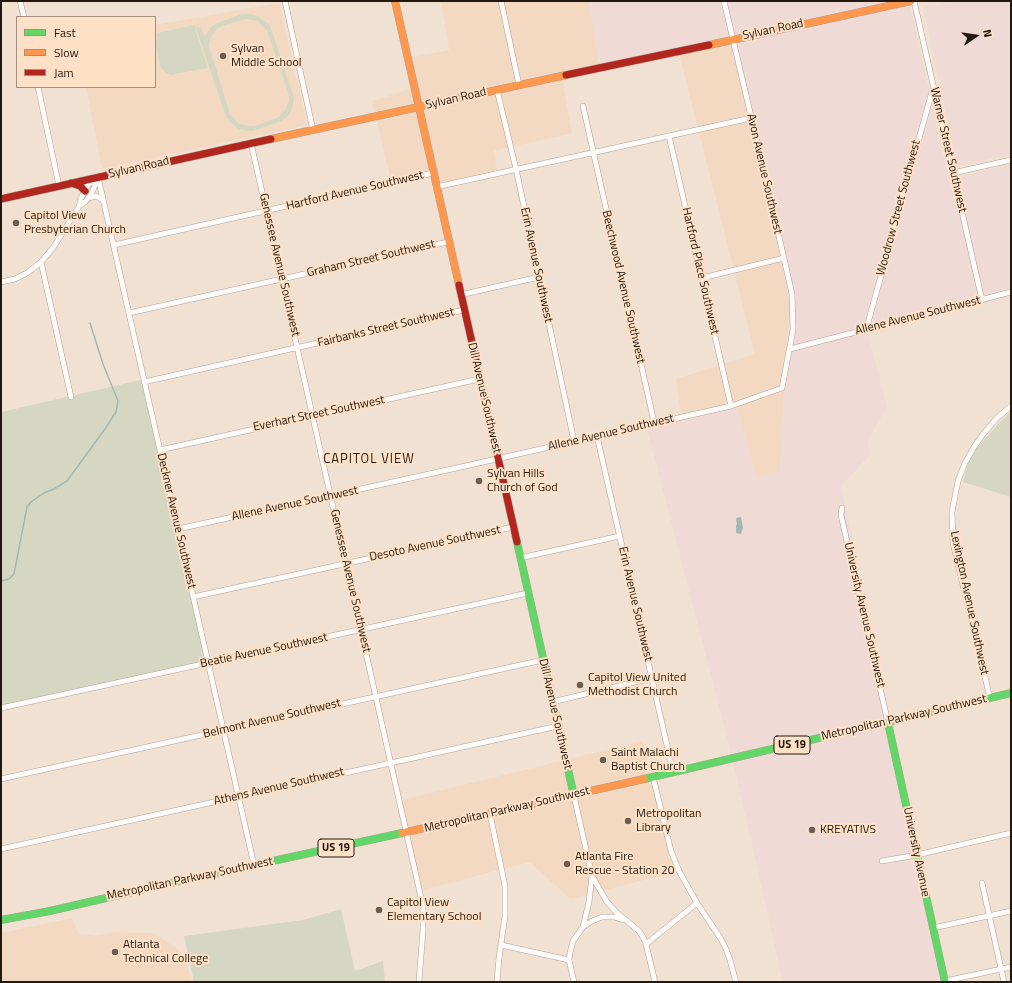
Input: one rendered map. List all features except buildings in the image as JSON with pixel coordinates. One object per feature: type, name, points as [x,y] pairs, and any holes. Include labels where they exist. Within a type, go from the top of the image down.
[{"type":"main road","name":"Dill Avenue Southwest","points":[[394,1],[574,796]]},
{"type":"main road","name":"Sylvan Road","points":[[1,199],[251,143],[913,1]]},
{"type":"main road","points":[[71,183],[80,186],[85,191]]},
{"type":"main road","name":"Metropolitan Parkway Southwest","points":[[1,920],[50,911],[254,865],[574,796],[1011,693]]},
{"type":"main road","name":"University Avenue","points":[[888,723],[945,982]]},
{"type":"street","points":[[20,1],[24,16]]},
{"type":"street","points":[[284,1],[313,130]]},
{"type":"street","points":[[501,1],[519,85]]},
{"type":"street","name":"Avon Avenue Southwest","points":[[724,1],[784,258],[793,307],[793,330],[790,349]]},
{"type":"street","name":"Warner Street Southwest","points":[[913,1],[982,300]]},
{"type":"street","name":"Woodrow Street Southwest","points":[[866,330],[933,86]]},
{"type":"street","points":[[38,88],[59,186]]},
{"type":"street","name":"Erin Avenue Southwest","points":[[497,90],[516,170],[574,441]]},
{"type":"street","name":"Beechwood Avenue Southwest","points":[[583,106],[654,422]]},
{"type":"street","name":"Hartford Avenue Southwest","points":[[436,186],[516,170],[751,118]]},
{"type":"street","name":"Hartford Place Southwest","points":[[669,136],[731,406]]},
{"type":"street","name":"Genessee Avenue Southwest","points":[[251,143],[423,908],[419,982]]},
{"type":"street","points":[[953,173],[1011,160]]},
{"type":"street","name":"Hartford Avenue Southwest","points":[[114,245],[433,173]]},
{"type":"street","points":[[80,205],[80,200],[85,191],[98,177]]},
{"type":"street","points":[[1,282],[15,279],[41,262],[53,248],[80,205],[85,202],[94,188],[98,177]]},
{"type":"street","name":"Deckner Avenue Southwest","points":[[98,177],[254,865]]},
{"type":"street","points":[[87,199],[96,196],[104,200]]},
{"type":"street","name":"Graham Street Southwest","points":[[129,313],[448,242]]},
{"type":"street","points":[[702,278],[784,258]]},
{"type":"street","points":[[41,262],[71,397]]},
{"type":"street","name":"Fairbanks Street Southwest","points":[[460,295],[539,278]]},
{"type":"street","name":"Allene Avenue Southwest","points":[[178,529],[731,406],[782,388],[790,349],[1011,292]]},
{"type":"street","name":"Fairbanks Street Southwest","points":[[144,382],[464,310]]},
{"type":"street","name":"Everhart Street Southwest","points":[[160,450],[479,379]]},
{"type":"street","name":"Lexington Avenue Southwest","points":[[990,698],[953,543],[952,512],[958,481],[968,458],[984,433],[997,418],[1011,406]]},
{"type":"street","name":"Erin Avenue Southwest","points":[[597,436],[674,772]]},
{"type":"street","name":"University Avenue Southwest","points":[[842,508],[841,515],[888,723]]},
{"type":"street","name":"Desoto Avenue Southwest","points":[[193,597],[513,527]]},
{"type":"street","points":[[520,558],[620,536]]},
{"type":"street","name":"Beatie Avenue Southwest","points":[[1,708],[528,593]]},
{"type":"street","name":"Belmont Avenue Southwest","points":[[1,779],[543,660]]},
{"type":"street","points":[[552,702],[652,678]]},
{"type":"street","name":"Athens Avenue Southwest","points":[[1,849],[558,726]]},
{"type":"street","points":[[652,777],[671,851],[679,871],[697,903],[721,939],[730,960],[736,982]]},
{"type":"street","points":[[574,796],[592,876],[598,889],[607,902],[616,912],[639,931],[646,944],[654,982]]},
{"type":"street","points":[[490,814],[505,886],[505,916],[497,982]]},
{"type":"street","points":[[882,861],[917,855],[1011,833]]},
{"type":"street","points":[[574,982],[569,960],[570,953],[573,941],[582,927],[589,902],[592,876]]},
{"type":"street","points":[[982,883],[1004,982]]},
{"type":"street","points":[[646,944],[697,903]]},
{"type":"street","points":[[933,928],[1011,911]]},
{"type":"street","points":[[582,927],[592,920],[602,917],[626,921]]},
{"type":"street","points":[[501,945],[569,960]]},
{"type":"street","points":[[945,982],[1011,967]]},
{"type":"shaded area","points":[[441,1],[589,1],[600,69],[562,78],[572,133],[494,151],[497,170],[434,186],[431,172],[391,181],[372,101],[414,88],[408,58],[449,50]]},
{"type":"shaded area","points":[[589,1],[909,1],[949,180],[1011,164],[1011,287],[1002,290],[1005,299],[868,334],[887,407],[868,440],[870,455],[841,486],[947,982],[783,982],[732,757],[646,425],[681,414],[737,407],[756,477],[780,471],[786,361],[791,308],[734,38],[600,69]]},
{"type":"shaded area","points":[[950,1],[1011,1],[1011,154],[957,166],[923,7]]},
{"type":"shaded area","name":"Sylvan Middle School","points":[[279,3],[307,125],[102,169],[86,88],[156,88],[156,25]]},
{"type":"shaded area","points":[[734,38],[791,308],[786,361],[780,471],[756,477],[737,407],[681,414],[676,379],[755,354],[679,50]]},
{"type":"shaded area","points":[[642,741],[679,871],[570,899],[530,862],[419,891],[398,801]]},
{"type":"shaded area","name":"Atlanta Technical College","points":[[72,918],[77,931],[81,934],[97,936],[115,932],[154,933],[178,949],[184,957],[193,982],[1,982],[1,933]]},
{"type":"green space","points":[[242,14],[251,14],[258,16],[269,24],[294,98],[292,109],[288,116],[283,120],[252,131],[237,128],[226,117],[196,28],[201,27],[205,37],[210,28],[215,24]],"holes":[[[246,19],[258,21],[267,31],[288,92],[289,100],[285,110],[279,117],[255,126],[248,126],[238,123],[230,114],[209,46],[211,37],[217,29],[222,26]]]},
{"type":"green space","points":[[191,25],[195,26],[208,68],[171,75],[165,72],[160,66],[156,48],[157,34]]},
{"type":"green space","points":[[145,379],[206,665],[1,709],[1,412]]},
{"type":"green space","points":[[1011,412],[1011,497],[963,482],[968,464],[977,448]]},
{"type":"green space","points":[[341,909],[355,971],[383,961],[385,982],[194,982],[184,936],[303,920]]},
{"type":"water","points":[[741,517],[743,528],[741,534],[736,533],[736,518]]},
{"type":"waterway","points":[[1,581],[9,579],[14,574],[27,507],[31,502],[44,493],[67,481],[116,412],[118,401],[103,364],[90,323]]},
{"type":"traffic: fast","points":[[517,542],[574,796]]},
{"type":"traffic: fast","points":[[644,779],[1011,693]]},
{"type":"traffic: fast","points":[[888,723],[945,982]]},
{"type":"traffic: fast","points":[[1,920],[50,911],[402,833]]},
{"type":"traffic: slow","points":[[395,1],[459,285]]},
{"type":"traffic: slow","points":[[709,45],[911,1]]},
{"type":"traffic: slow","points":[[271,139],[566,75]]},
{"type":"traffic: slow","points":[[402,833],[644,779]]},
{"type":"traffic: jam","points":[[566,75],[709,45]]},
{"type":"traffic: jam","points":[[1,199],[271,139]]},
{"type":"traffic: jam","points":[[71,183],[80,186],[85,191]]},
{"type":"traffic: jam","points":[[459,285],[517,542]]},
{"type":"place","name":"Sylvan Middle School","points":[[223,56]]},
{"type":"place","name":"Capitol View Presbyterian Church","points":[[16,223]]},
{"type":"place","name":"Sylvan Hills Church of God","points":[[479,481]]},
{"type":"place","name":"Capitol View United Methodist Church","points":[[580,685]]},
{"type":"place","name":"Saint Malachi Baptist Church","points":[[603,760]]},
{"type":"place","name":"Metropolitan Library","points":[[628,821]]},
{"type":"place","name":"KREYATIVS","points":[[812,830]]},
{"type":"place","name":"Atlanta Fire Rescue - Station 20","points":[[567,864]]},
{"type":"place","name":"Capitol View Elementary School","points":[[379,910]]},
{"type":"place","name":"Atlanta Technical College","points":[[115,952]]},
{"type":"district","name":"CAPITOL VIEW","points":[[369,460]]}]
